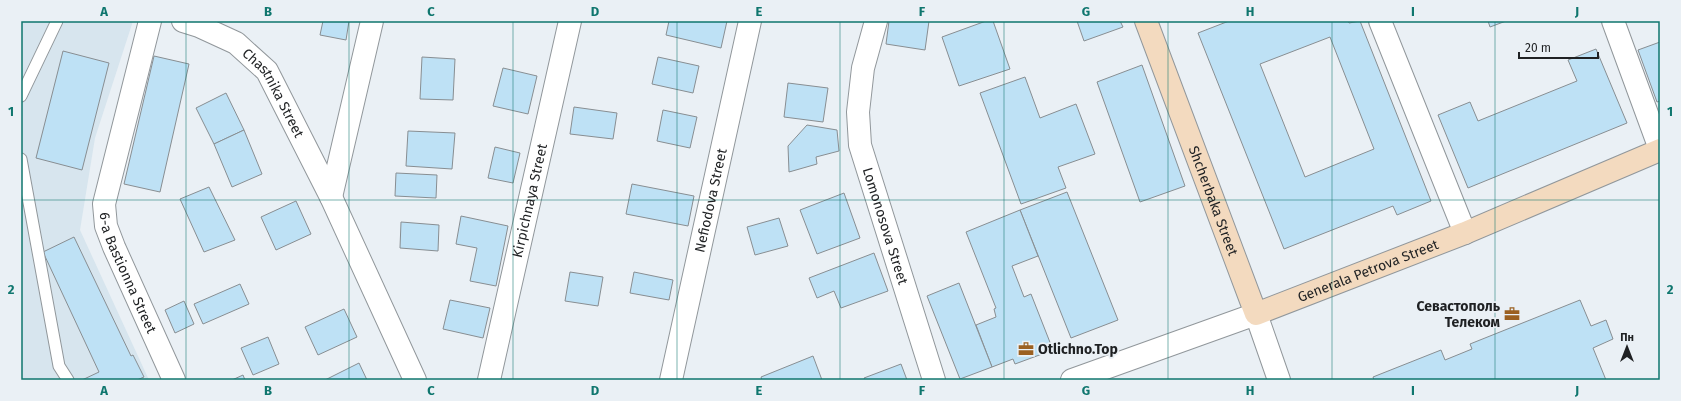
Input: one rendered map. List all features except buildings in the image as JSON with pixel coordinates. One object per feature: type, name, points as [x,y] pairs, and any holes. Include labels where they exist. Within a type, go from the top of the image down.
[{"type":"main road","name":"Shcherbaka Street","points":[[1146,21],[1256,314]]},
{"type":"main road","name":"Generala Petrova Street","points":[[1256,314],[1465,233],[1660,150]]},
{"type":"street","name":"6-a Bastionna Street","points":[[150,21],[104,204],[106,226],[111,240],[174,380]]},
{"type":"street","name":"Chastnika Street","points":[[183,21],[199,26],[236,43],[267,71],[331,197],[415,380]]},
{"type":"street","points":[[331,197],[372,21]]},
{"type":"street","name":"Kirpichnaya Street","points":[[489,380],[570,21]]},
{"type":"street","name":"Nefiodova Street","points":[[671,380],[750,21]]},
{"type":"street","name":"Lomonosova Street","points":[[876,21],[863,68],[858,112],[860,144],[934,380]]},
{"type":"street","points":[[1380,21],[1465,233]]},
{"type":"street","points":[[1612,21],[1660,150]]},
{"type":"street","name":"Generala Petrova Street","points":[[1072,380],[1256,314]]},
{"type":"street","name":"Shcherbaka Street","points":[[1256,314],[1280,380]]},
{"type":"lane","points":[[21,96],[57,21]]},
{"type":"lane","points":[[21,159],[59,366],[68,380]]},
{"type":"shaded area","points":[[21,21],[133,21],[95,138],[80,230],[149,380],[21,380]]},
{"type":"place","name":"Севастополь Телеком","points":[[1512,314]]},
{"type":"place","name":"Otlichno.Top","points":[[1026,349]]}]
